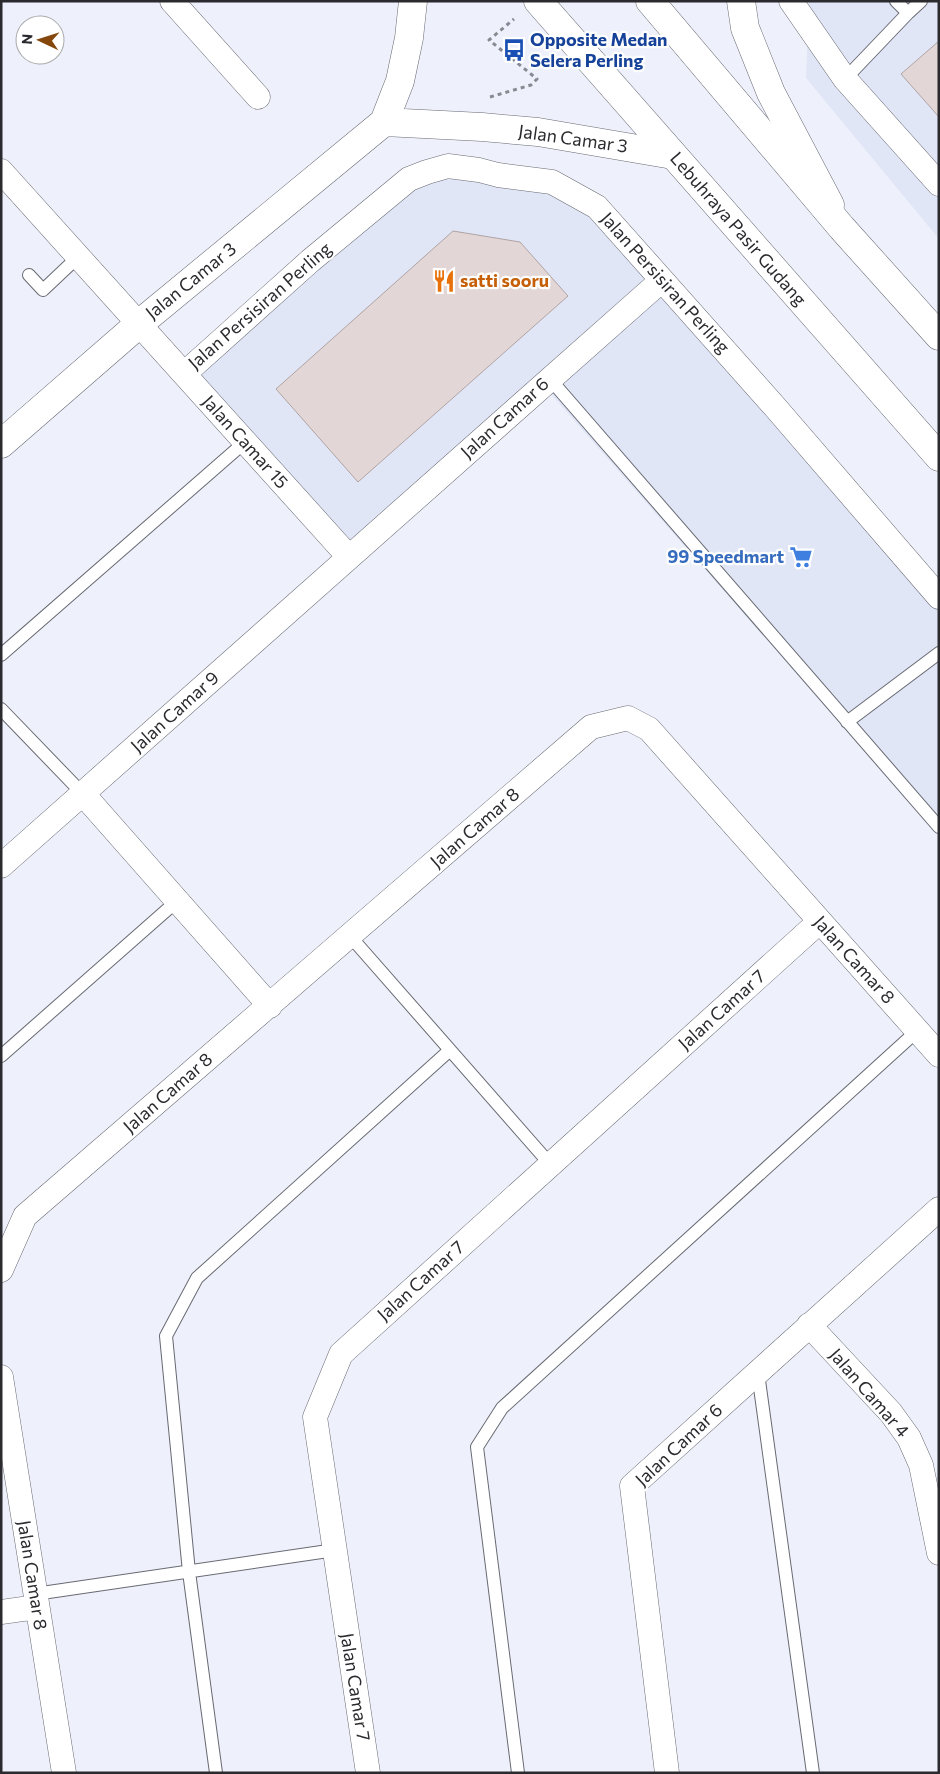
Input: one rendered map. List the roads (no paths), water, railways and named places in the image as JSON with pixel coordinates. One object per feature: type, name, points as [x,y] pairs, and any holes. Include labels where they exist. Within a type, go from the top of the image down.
[{"type":"main road","name":"Jalan Camar 3","points":[[1,444],[139,324],[384,122],[400,81],[410,38],[414,1]]},
{"type":"main road","points":[[650,1],[842,228],[939,336]]},
{"type":"main road","points":[[741,1],[745,28],[771,93],[842,228]]},
{"type":"main road","name":"Lebuhraya Pasir Gudang","points":[[529,8],[672,155],[939,457]]},
{"type":"main road","name":"Jalan Camar 3","points":[[384,122],[538,132],[672,155]]},
{"type":"street","points":[[172,1],[258,97]]},
{"type":"street","points":[[791,1],[845,79],[939,184]]},
{"type":"street","name":"Jalan Persisiran Perling","points":[[184,374],[310,261],[409,180],[448,166],[552,182],[596,207],[782,414],[939,597]]},
{"type":"street","name":"Jalan Camar 15","points":[[1,171],[349,557]]},
{"type":"street","name":"Jalan Camar 6","points":[[349,557],[662,280]]},
{"type":"street","name":"Jalan Camar 9","points":[[1,866],[349,557]]},
{"type":"street","name":"Jalan Camar 8","points":[[1,1270],[25,1216],[270,1006],[590,727],[628,718],[648,729],[939,1055]]},
{"type":"street","points":[[83,794],[270,1006]]},
{"type":"street","name":"Jalan Camar 7","points":[[368,1773],[315,1417],[341,1354],[819,922]]},
{"type":"street","name":"Jalan Camar 6","points":[[666,1773],[632,1486],[939,1209]]},
{"type":"street","name":"Jalan Camar 4","points":[[809,1325],[891,1413],[909,1438],[921,1465],[939,1553]]},
{"type":"street","name":"Jalan Camar 8","points":[[1,1377],[64,1773]]},
{"type":"street","points":[[1,1612],[36,1601]]},
{"type":"lane","points":[[896,1],[908,13]]},
{"type":"lane","points":[[845,79],[921,1]]},
{"type":"lane","points":[[29,275],[43,290],[78,257]]},
{"type":"lane","points":[[550,379],[939,827]]},
{"type":"lane","points":[[1,654],[245,442]]},
{"type":"lane","points":[[847,722],[939,653]]},
{"type":"lane","points":[[1,709],[83,794]]},
{"type":"lane","points":[[1,1056],[177,901]]},
{"type":"lane","points":[[350,936],[550,1164]]},
{"type":"lane","points":[[518,1773],[477,1447],[502,1408],[917,1031]]},
{"type":"lane","points":[[216,1773],[189,1572],[166,1336],[197,1278],[450,1050]]},
{"type":"lane","points":[[758,1373],[813,1773]]},
{"type":"lane","points":[[36,1601],[189,1572],[335,1550]]},
{"type":"place","name":"Opposite Medan Selera Perling","points":[[514,50]]},
{"type":"place","name":"satti sooru","points":[[444,281]]},
{"type":"place","name":"99 Speedmart","points":[[801,557]]}]
